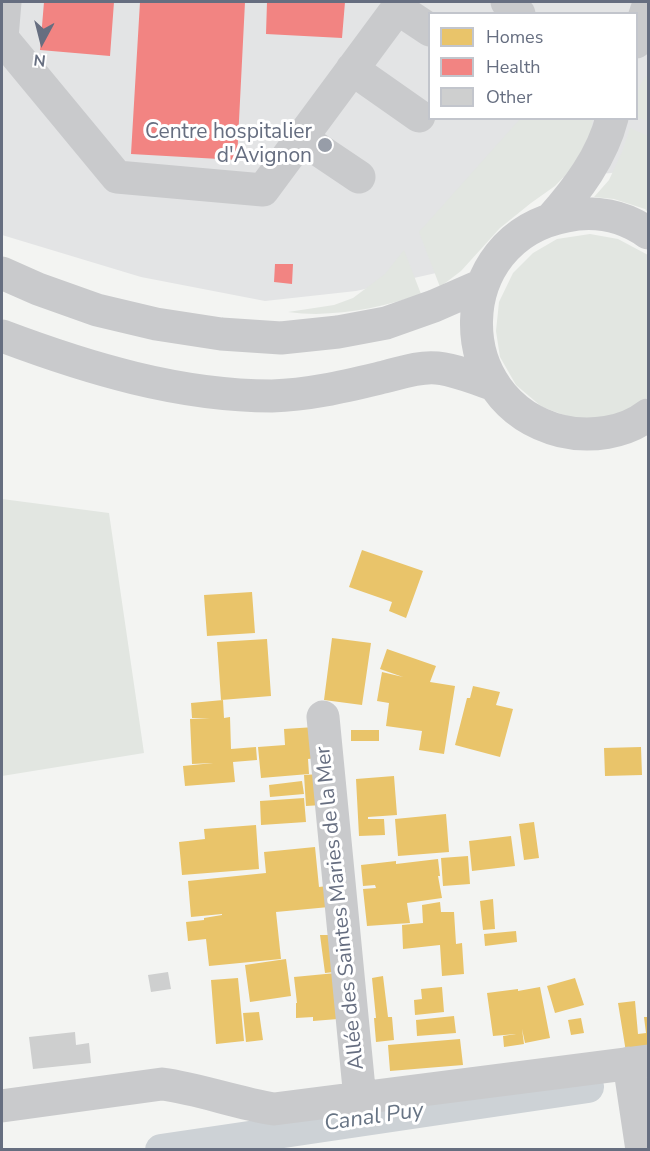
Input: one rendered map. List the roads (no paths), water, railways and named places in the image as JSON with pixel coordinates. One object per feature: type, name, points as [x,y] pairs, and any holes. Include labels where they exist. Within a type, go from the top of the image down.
[{"type":"street","points":[[5,2],[2,38],[117,177],[263,190],[399,5],[428,29]]},
{"type":"street","points":[[638,36],[647,9]]},
{"type":"street","points":[[352,69],[419,116]]},
{"type":"street","points":[[551,219],[571,196],[593,164],[611,120]]},
{"type":"street","points":[[301,138],[359,177]]},
{"type":"street","points":[[647,417],[622,428],[597,434],[572,433],[547,427],[525,416],[505,399],[480,357],[476,333],[477,309],[482,285],[493,264],[509,244],[529,229],[551,219],[580,213],[610,215],[637,225],[648,233]]},
{"type":"street","points":[[2,273],[38,289],[97,310],[156,324],[221,334],[281,338],[338,332],[386,323],[434,306],[482,285]]},
{"type":"street","points":[[2,336],[104,370],[173,386],[227,394],[272,396],[319,392],[417,369],[436,367],[494,384]]},
{"type":"street","name":"Allée des Saintes Maries de la Mer","points":[[323,717],[360,1098]]},
{"type":"street","points":[[2,1106],[162,1084],[182,1087],[252,1106],[274,1109],[639,1062],[642,1149]]},
{"type":"waterway","name":"Canal Puy","points":[[161,1150],[588,1087]]},
{"type":"place","name":"Centre hospitalier d'Avignon","points":[[325,145]]}]
